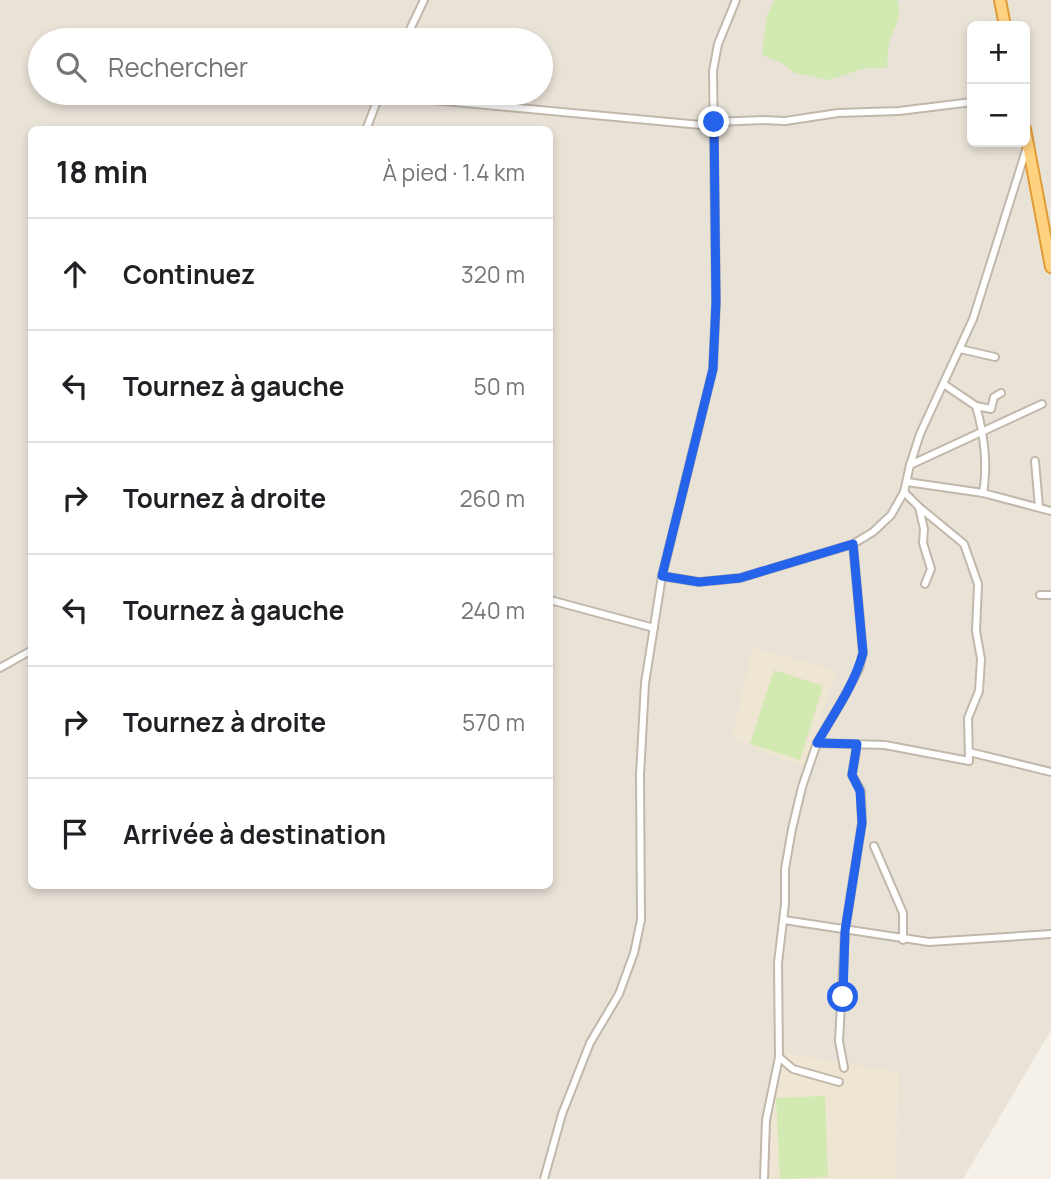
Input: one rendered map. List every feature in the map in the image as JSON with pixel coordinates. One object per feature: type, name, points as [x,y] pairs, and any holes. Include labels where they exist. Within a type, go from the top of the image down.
[{"type":"highway","points":[[1000,0],[1004,21]]},
{"type":"highway","points":[[1028,147],[1051,267]]},
{"type":"street","points":[[411,28],[424,0]]},
{"type":"street","points":[[544,1179],[562,1114],[590,1043],[619,994],[634,953],[641,920],[640,775],[646,683],[662,576],[713,369],[716,302],[713,71],[718,44],[736,0]]},
{"type":"street","points":[[493,105],[701,125],[714,122],[785,121],[838,113],[899,111],[967,103]]},
{"type":"street","points":[[367,126],[375,105]]},
{"type":"street","points":[[662,576],[699,582],[740,578],[853,544],[873,533],[891,515],[904,492],[909,465],[920,434],[945,385],[973,319],[1027,147]]},
{"type":"street","points":[[960,349],[995,357]]},
{"type":"street","points":[[945,385],[976,406],[991,409],[994,397],[1001,393]]},
{"type":"street","points":[[909,465],[1042,404]]},
{"type":"street","points":[[976,406],[983,432],[986,478],[984,493]]},
{"type":"street","points":[[1035,461],[1038,507]]},
{"type":"street","points":[[907,482],[984,493],[1051,511]]},
{"type":"street","points":[[817,743],[885,745],[969,761],[968,718],[979,691],[981,660],[976,631],[978,584],[964,544],[904,492]]},
{"type":"street","points":[[919,507],[924,529],[923,543],[931,569],[925,584]]},
{"type":"street","points":[[764,1179],[766,1120],[779,1057],[778,963],[784,920],[785,869],[792,829],[802,787],[817,743],[859,669],[863,653],[853,544]]},
{"type":"street","points":[[1040,595],[1051,595]]},
{"type":"street","points":[[553,601],[654,628]]},
{"type":"street","points":[[0,668],[28,652]]},
{"type":"street","points":[[844,1068],[839,1041],[845,931],[862,823],[860,791],[852,775],[857,744]]},
{"type":"street","points":[[969,752],[1051,772]]},
{"type":"street","points":[[874,845],[903,913],[902,940]]},
{"type":"street","points":[[784,920],[902,940],[939,942],[991,940],[1035,933],[1051,934]]},
{"type":"street","points":[[779,1057],[793,1069],[839,1082]]},
{"type":"shaded area","points":[[0,0],[1051,0],[1051,1030],[963,1179],[0,1179]]},
{"type":"shaded area","points":[[752,647],[837,670],[805,768],[732,739]]},
{"type":"shaded area","points":[[786,1053],[898,1072],[897,1179],[770,1179],[774,1097]]},
{"type":"green space","points":[[775,0],[897,0],[899,17],[888,47],[887,68],[865,68],[829,80],[795,73],[782,63],[762,55],[767,15]]},
{"type":"green space","points":[[774,670],[823,686],[800,760],[750,744]]},
{"type":"green space","points":[[825,1096],[828,1177],[780,1179],[776,1098]]},
{"type":"route","points":[[714,122],[716,302],[713,369],[662,576],[699,582],[740,578],[853,544],[863,653],[859,669],[817,743],[857,744],[852,775],[862,799],[862,823],[845,931],[843,997]]}]
